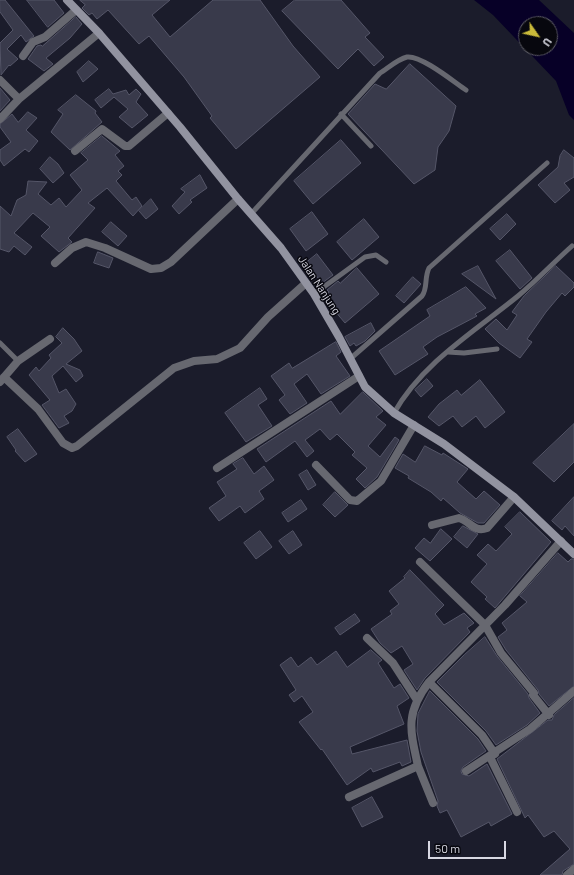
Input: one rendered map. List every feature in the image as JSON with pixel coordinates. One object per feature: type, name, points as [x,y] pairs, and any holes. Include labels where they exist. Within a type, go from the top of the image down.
[{"type":"main road","name":"Jalan Nanjung","points":[[68,0],[99,33],[204,155],[238,199],[280,248],[314,294],[365,387],[394,413],[444,444],[514,497],[561,541],[573,550]]},
{"type":"street","points":[[23,56],[33,42],[45,37],[76,10]]},
{"type":"street","points":[[0,119],[19,99],[99,33]]},
{"type":"street","points":[[0,80],[19,99]]},
{"type":"street","points":[[75,151],[102,129],[125,146],[128,146],[168,113]]},
{"type":"street","points":[[55,263],[72,248],[86,242],[105,248],[151,269],[161,268],[171,262],[238,199]]},
{"type":"street","points":[[50,339],[18,361],[2,380],[38,408],[63,443],[72,448],[77,446],[174,368],[194,362],[217,359],[240,348],[268,317],[306,283]]},
{"type":"street","points":[[217,468],[359,376]]},
{"type":"street","points":[[316,465],[350,500],[357,501],[381,481],[414,425]]},
{"type":"street","points":[[432,525],[460,518],[474,528],[487,528],[514,497]]},
{"type":"street","points":[[433,803],[418,766],[411,731],[411,720],[417,700],[429,682],[505,605],[561,541]]},
{"type":"street","points":[[420,562],[485,626],[501,653],[534,693],[532,695],[549,715]]},
{"type":"street","points":[[367,638],[393,663],[417,700]]},
{"type":"street","points":[[429,682],[482,735],[517,812]]},
{"type":"street","points":[[466,771],[492,755],[549,715],[574,691]]},
{"type":"street","points":[[349,797],[418,766]]},
{"type":"street","points":[[567,875],[574,869]]},
{"type":"lane","points":[[251,214],[380,73],[406,57],[420,60],[466,90]]},
{"type":"lane","points":[[341,114],[371,146]]},
{"type":"lane","points":[[350,359],[422,296],[426,290],[426,278],[429,268],[547,163]]},
{"type":"lane","points":[[394,413],[413,383],[448,352],[518,296],[572,246]]},
{"type":"lane","points":[[314,294],[365,257],[376,256],[386,262]]},
{"type":"lane","points":[[0,343],[18,361]]},
{"type":"lane","points":[[448,352],[464,353],[497,350]]},
{"type":"shaded area","points":[[474,0],[539,0],[556,16],[518,16],[518,41],[493,15]]},
{"type":"shaded area","points":[[558,18],[574,33],[574,120],[569,115],[556,81],[532,56],[558,56]]},
{"type":"building","points":[[0,0],[5,0],[34,36],[26,42],[21,35],[7,49],[18,59],[10,66],[9,65],[1,75],[0,43],[13,30],[0,12]]},
{"type":"building","points":[[27,0],[54,0],[64,13],[48,27]]},
{"type":"building","points":[[80,0],[170,0],[152,15],[170,37],[213,0],[260,0],[293,46],[320,77],[236,149],[210,118],[212,116],[184,77],[149,36],[139,44],[108,10],[97,19],[92,13],[89,15],[82,8],[85,5]]},
{"type":"building","points":[[295,0],[341,0],[370,33],[365,37],[384,57],[374,66],[358,49],[338,69],[282,11]]},
{"type":"building","points":[[76,17],[82,24],[70,38],[46,58],[53,64],[44,71],[28,59],[37,46],[42,46]]},
{"type":"building","points":[[89,61],[98,69],[83,82],[77,72]]},
{"type":"building","points":[[410,64],[456,106],[449,131],[438,147],[435,170],[414,184],[348,114],[375,84],[386,89]]},
{"type":"building","points":[[0,88],[10,100],[0,111]]},
{"type":"building","points":[[109,89],[113,94],[126,90],[129,95],[136,89],[141,94],[136,102],[148,115],[132,128],[119,117],[128,109],[114,97],[101,108],[95,100]]},
{"type":"building","points":[[76,95],[96,111],[95,113],[102,122],[70,150],[51,132],[63,114],[58,110]]},
{"type":"building","points":[[28,112],[37,118],[26,130],[38,141],[29,152],[25,149],[4,166],[0,160],[0,150],[11,142],[0,127],[0,124],[12,114],[18,122]]},
{"type":"building","points":[[102,136],[120,151],[115,155],[124,166],[118,171],[122,175],[116,181],[132,200],[136,197],[142,206],[133,216],[107,188],[88,203],[95,208],[68,238],[72,242],[59,252],[41,236],[50,227],[33,213],[14,233],[32,247],[25,255],[14,246],[9,252],[0,249],[0,206],[11,216],[17,200],[26,195],[28,181],[47,182],[38,194],[51,205],[59,198],[66,207],[82,190],[70,175],[88,160],[81,153]]},
{"type":"building","points":[[341,140],[361,163],[313,204],[294,181]]},
{"type":"building","points":[[564,150],[574,158],[574,177],[564,183],[570,190],[555,203],[538,185],[558,167],[560,156]]},
{"type":"building","points":[[50,157],[58,164],[64,173],[53,183],[40,169]]},
{"type":"building","points":[[200,175],[207,188],[190,200],[192,202],[179,214],[172,206],[185,192],[181,189]]},
{"type":"building","points":[[151,199],[158,209],[146,219],[139,211]]},
{"type":"building","points":[[312,212],[328,234],[306,251],[290,229]]},
{"type":"building","points":[[507,214],[516,224],[500,240],[490,229]]},
{"type":"building","points":[[364,219],[379,237],[352,260],[337,242]]},
{"type":"building","points":[[111,222],[127,236],[118,246],[102,232]]},
{"type":"building","points":[[510,250],[532,278],[520,289],[496,261]]},
{"type":"building","points":[[98,252],[113,258],[109,268],[94,263]]},
{"type":"building","points":[[317,254],[333,275],[322,283],[306,263]]},
{"type":"building","points":[[478,266],[496,299],[462,274]]},
{"type":"building","points":[[556,266],[574,283],[574,287],[565,296],[562,293],[546,312],[527,339],[532,342],[520,358],[499,343],[485,329],[496,319],[507,330],[517,315],[512,312],[524,296]]},
{"type":"building","points":[[357,268],[379,294],[345,323],[323,297],[329,292],[327,290],[338,281],[340,283]]},
{"type":"building","points":[[413,277],[421,284],[404,303],[396,296]]},
{"type":"building","points":[[466,287],[486,308],[475,314],[477,316],[437,337],[423,347],[428,354],[395,375],[379,351],[430,316],[427,310]]},
{"type":"building","points":[[371,323],[375,331],[365,341],[356,346],[354,343],[350,346],[345,337]]},
{"type":"building","points":[[63,328],[74,339],[82,351],[66,364],[80,370],[83,376],[76,382],[63,366],[52,376],[59,393],[66,389],[76,404],[72,411],[64,416],[69,423],[59,428],[42,405],[50,400],[29,375],[36,367],[39,371],[51,358],[49,355],[62,343],[56,337]]},
{"type":"building","points":[[336,342],[341,352],[336,356],[350,376],[321,394],[307,374],[294,384],[307,403],[290,414],[279,400],[285,395],[271,376],[289,363],[292,368]]},
{"type":"building","points":[[427,379],[433,386],[421,397],[415,390]]},
{"type":"building","points":[[480,380],[505,412],[485,428],[476,416],[462,427],[453,416],[439,426],[428,417],[439,404],[457,390],[461,395]]},
{"type":"building","points":[[260,388],[267,399],[258,405],[272,426],[246,442],[225,413]]},
{"type":"building","points":[[363,392],[383,411],[376,417],[386,425],[368,446],[380,457],[395,437],[399,440],[377,477],[365,488],[356,479],[367,468],[352,455],[355,452],[337,434],[330,440],[320,429],[305,440],[314,451],[307,457],[295,441],[266,462],[257,449],[331,401],[340,414]]},
{"type":"building","points":[[574,424],[574,462],[554,482],[533,463]]},
{"type":"building","points":[[18,429],[37,454],[25,462],[15,451],[16,450],[7,437]]},
{"type":"building","points":[[425,446],[442,455],[443,453],[468,469],[457,482],[476,499],[484,491],[500,505],[484,523],[478,523],[460,513],[443,498],[441,501],[431,492],[408,478],[409,476],[395,468],[403,454],[415,462]]},
{"type":"building","points":[[243,458],[254,474],[264,466],[274,480],[259,491],[264,499],[245,513],[240,506],[219,521],[209,508],[226,496],[217,482],[237,469],[233,464]]},
{"type":"building","points":[[307,470],[316,485],[308,490],[299,475]]},
{"type":"building","points":[[335,492],[348,505],[335,517],[323,505]]},
{"type":"building","points":[[574,497],[574,536],[565,526],[562,530],[552,521]]},
{"type":"building","points":[[301,500],[307,509],[288,522],[282,513]]},
{"type":"building","points":[[520,512],[551,542],[495,608],[485,599],[487,597],[471,582],[487,564],[477,555],[488,544],[496,551],[512,534],[505,527]]},
{"type":"building","points":[[463,526],[478,534],[467,548],[454,537]]},
{"type":"building","points":[[441,529],[452,539],[430,561],[415,548],[424,538],[430,543]]},
{"type":"building","points":[[260,531],[272,547],[256,559],[244,543]]},
{"type":"building","points":[[293,531],[302,545],[289,554],[279,541]]},
{"type":"building","points":[[558,553],[568,562],[571,559],[574,559],[574,686],[549,706],[506,650],[498,637],[507,630],[502,623],[527,602],[520,596]]},
{"type":"building","points":[[410,570],[444,605],[435,614],[444,625],[464,613],[474,623],[467,628],[470,632],[425,678],[417,690],[404,670],[413,664],[402,646],[391,653],[380,643],[371,629],[392,614],[390,611],[399,604],[389,591],[405,578],[404,577]]},
{"type":"building","points":[[355,614],[360,621],[340,635],[335,628]]},
{"type":"building","points":[[485,637],[497,656],[528,694],[529,698],[540,713],[527,725],[496,745],[486,731],[437,682],[464,655]]},
{"type":"building","points":[[371,650],[382,660],[378,663],[394,688],[400,684],[409,698],[397,706],[404,724],[350,747],[352,754],[407,740],[411,762],[402,766],[400,762],[373,772],[371,768],[347,785],[322,749],[321,750],[299,722],[313,712],[302,696],[294,702],[289,695],[296,690],[280,665],[291,657],[298,667],[311,657],[317,665],[336,651],[347,667]]},
{"type":"building","points":[[430,691],[478,739],[486,751],[463,767],[461,771],[462,774],[469,776],[487,764],[512,814],[491,826],[489,822],[461,837],[447,810],[440,813],[437,806],[438,801],[421,752],[417,731],[418,714]]},
{"type":"building","points":[[574,698],[574,864],[563,871],[562,875],[540,875],[570,849],[554,831],[544,837],[528,815],[525,818],[497,759],[548,720],[552,720],[554,715]]},
{"type":"building","points":[[372,797],[383,817],[362,827],[352,808]]}]
